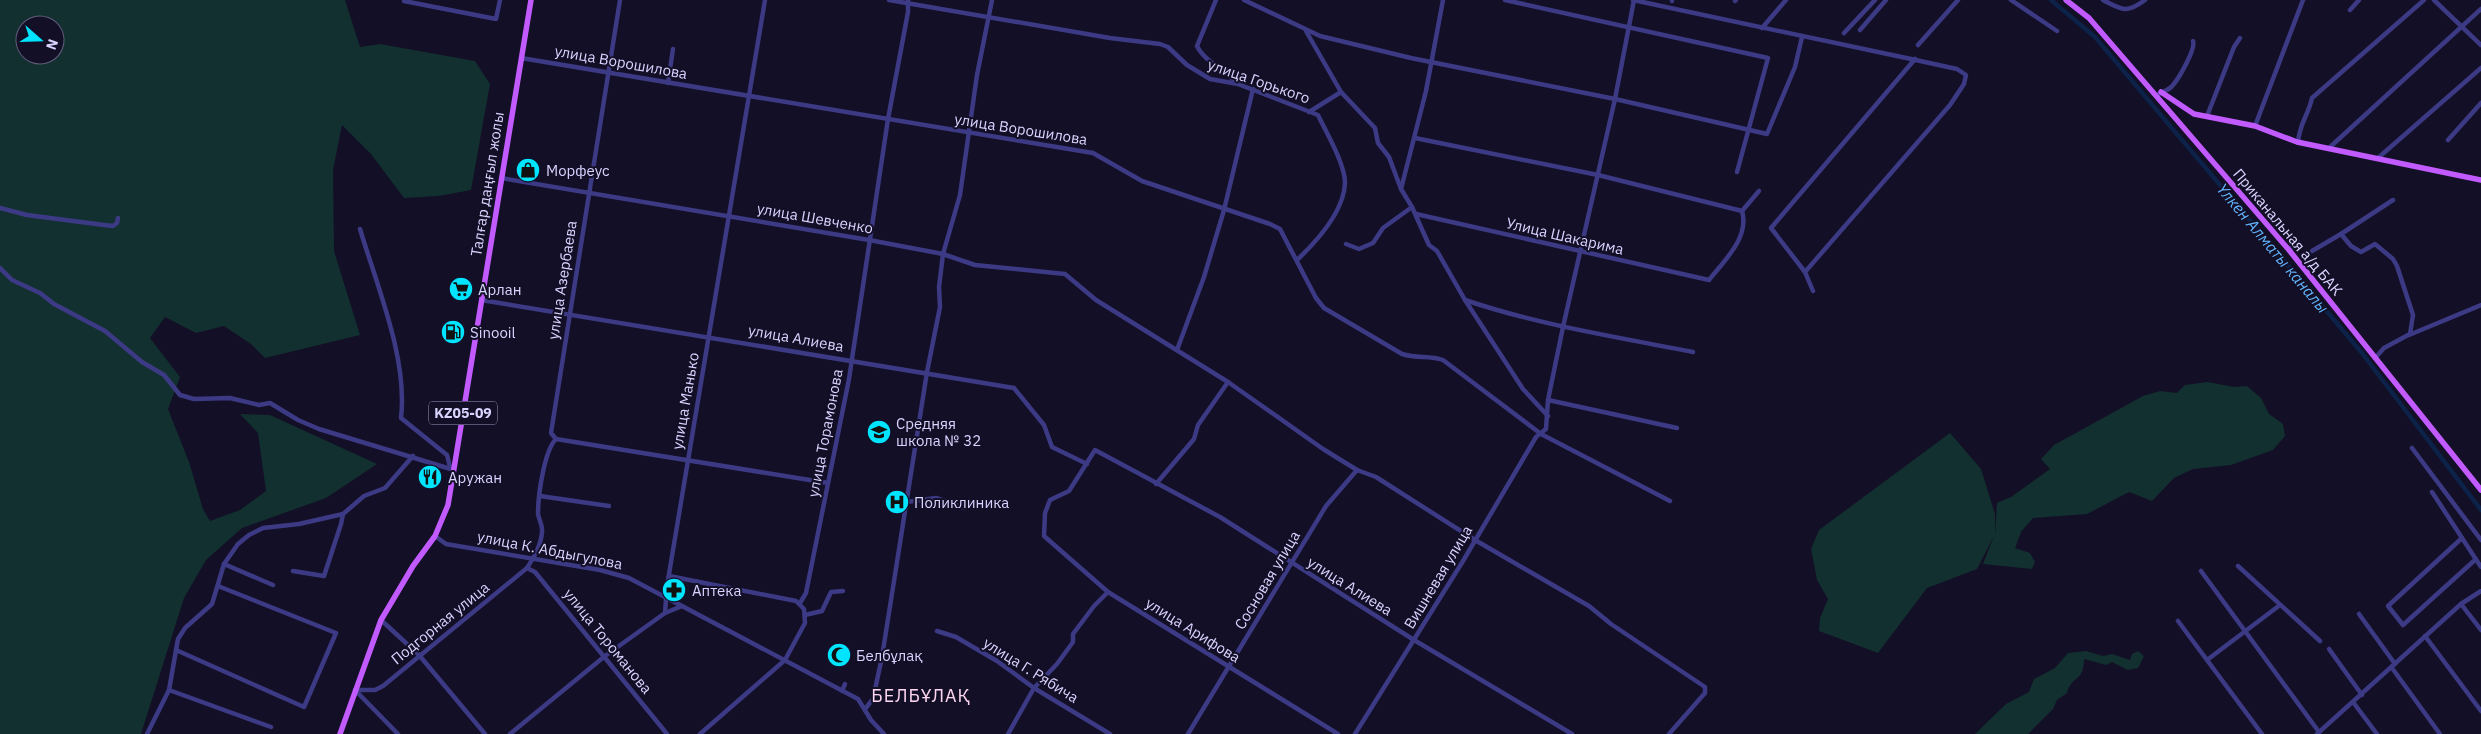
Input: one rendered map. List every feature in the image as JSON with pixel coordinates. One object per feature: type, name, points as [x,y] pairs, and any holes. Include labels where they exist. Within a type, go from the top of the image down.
[{"type":"main road","name":"Талғар даңғыл жолы","points":[[340,734],[381,620],[413,566],[435,536],[448,506],[452,469],[531,0]]},
{"type":"main road","name":"Приканальная а/д БАК","points":[[2066,0],[2089,18],[2158,94],[2289,250],[2481,490]]},
{"type":"main road","points":[[2158,94],[2174,99],[2185,110],[2255,126],[2298,142],[2481,180]]},
{"type":"street","points":[[404,1],[496,18],[500,0]]},
{"type":"street","name":"улица Азербаева","points":[[556,439],[551,432],[620,0]]},
{"type":"street","name":"улица Манько","points":[[665,613],[687,460],[765,0]]},
{"type":"street","name":"улица Горького","points":[[889,0],[1110,38],[1160,44],[1168,47],[1199,74],[1210,79],[1238,84],[1318,115],[1342,168],[1345,182],[1342,195],[1329,222],[1317,240],[1297,260]]},
{"type":"street","points":[[866,709],[873,700],[882,657],[927,372],[940,306],[939,287],[943,254],[953,226],[970,133],[977,75],[992,0]]},
{"type":"street","points":[[1216,0],[1197,46],[1200,53],[1238,84]]},
{"type":"street","points":[[1244,0],[1320,36],[1430,62],[1615,99],[1767,134],[1795,67],[1802,36]]},
{"type":"street","points":[[1401,189],[1415,138],[1443,0]]},
{"type":"street","points":[[1505,0],[1768,58],[1737,172]]},
{"type":"street","points":[[1548,416],[1548,400],[1563,326],[1615,99],[1633,0],[1915,59],[1963,72],[1966,78],[1964,84],[1950,105],[1805,272]]},
{"type":"street","points":[[1762,28],[1786,0]]},
{"type":"street","points":[[1844,33],[1875,0]]},
{"type":"street","points":[[1860,30],[1886,0]]},
{"type":"street","points":[[1918,45],[1958,0]]},
{"type":"street","points":[[2012,0],[2057,31]]},
{"type":"street","points":[[2103,0],[2125,10],[2132,10],[2145,0]]},
{"type":"street","points":[[2255,126],[2303,0]]},
{"type":"street","points":[[2350,10],[2360,0]]},
{"type":"street","points":[[2298,142],[2300,126],[2309,111],[2312,98],[2424,0]]},
{"type":"street","points":[[2434,0],[2481,44]]},
{"type":"street","name":"улица Торамонова","points":[[800,603],[806,593],[851,360],[868,240],[908,12],[908,2]]},
{"type":"street","points":[[2329,148],[2481,8]]},
{"type":"street","points":[[1305,30],[1341,92],[1375,128],[1378,143],[1388,157],[1401,189],[1416,214],[1429,245],[1437,251],[1465,300],[1524,389],[1548,416]]},
{"type":"street","points":[[2207,116],[2234,47],[2240,38]]},
{"type":"street","points":[[2158,94],[2174,84],[2190,56],[2194,44],[2193,41]]},
{"type":"street","points":[[668,83],[673,49]]},
{"type":"street","name":"улица Ворошилова","points":[[521,58],[1093,153],[1142,181],[1270,224],[1280,230],[1316,298],[1324,308],[1402,354],[1416,359],[1435,357],[1443,360],[1541,434],[1670,501]]},
{"type":"street","points":[[1813,291],[1805,272],[1771,228],[1915,59]]},
{"type":"street","points":[[2378,158],[2481,68]]},
{"type":"street","points":[[1177,350],[1204,278],[1224,210],[1253,89]]},
{"type":"street","points":[[1309,112],[1341,92]]},
{"type":"street","points":[[2448,140],[2481,103]]},
{"type":"street","points":[[1415,138],[1598,176],[1742,211],[1758,191]]},
{"type":"street","name":"улица Шевченко","points":[[501,178],[868,240],[943,254],[975,265],[1065,274],[1112,311],[1228,382],[1323,449],[1357,470],[1376,477],[1475,540],[1589,606],[1611,624],[1705,687],[1705,693],[1668,734]]},
{"type":"street","points":[[2312,251],[2394,200]]},
{"type":"street","points":[[1346,244],[1359,249],[1373,243],[1383,228],[1412,207]]},
{"type":"street","points":[[0,208],[27,215],[104,226],[113,226],[117,223],[118,218]]},
{"type":"street","name":"Улица Шакарима","points":[[1416,214],[1710,280],[1740,237],[1745,218],[1742,211]]},
{"type":"street","points":[[360,229],[398,361],[403,396],[401,418],[447,455],[452,469]]},
{"type":"street","points":[[2340,234],[2351,246],[2361,252],[2375,244],[2393,259],[2413,315],[2413,324],[2408,336]]},
{"type":"street","points":[[2289,250],[2298,242]]},
{"type":"street","points":[[0,268],[12,280],[40,293],[54,304],[105,332],[142,362],[164,376],[180,395],[194,399],[230,398],[259,405],[270,403],[298,420],[319,429],[366,445],[413,456],[452,469]]},
{"type":"street","name":"улица Алиева","points":[[480,300],[709,336],[1014,388],[1044,425],[1052,448],[1088,464],[1095,450],[1220,517],[1414,640],[1572,734]]},
{"type":"street","points":[[1465,300],[1563,326],[1693,352]]},
{"type":"street","points":[[2376,357],[2384,348],[2408,336],[2481,305]]},
{"type":"street","points":[[1156,484],[1194,439],[1198,425],[1228,382]]},
{"type":"street","points":[[1548,400],[1677,428]]},
{"type":"street","name":"Вишневая улица","points":[[1355,734],[1536,438],[1546,429],[1548,416]]},
{"type":"street","points":[[534,558],[542,532],[538,514],[549,446],[556,439],[828,483]]},
{"type":"street","points":[[2412,448],[2481,540]]},
{"type":"street","points":[[147,734],[169,690],[178,639],[185,628],[212,604],[224,564],[238,544],[249,535],[263,528],[299,524],[343,514],[364,496],[385,488],[413,456]]},
{"type":"street","name":"улица Арифова","points":[[1088,464],[1069,491],[1050,500],[1045,513],[1044,536],[1108,592],[1338,734]]},
{"type":"street","name":"Сосновая улица","points":[[1188,734],[1326,506],[1357,470]]},
{"type":"street","points":[[2432,492],[2481,567]]},
{"type":"street","points":[[540,496],[609,506]]},
{"type":"street","points":[[906,502],[936,498],[965,508]]},
{"type":"street","points":[[293,571],[324,576],[343,514]]},
{"type":"street","name":"улица К. Абдыгулова","points":[[435,536],[446,544],[600,570],[629,578],[858,699],[866,709],[871,720],[884,734]]},
{"type":"street","points":[[2462,538],[2388,606],[2403,625],[2476,559]]},
{"type":"street","name":"Подгорная улица","points":[[355,690],[379,688],[527,568],[534,558]]},
{"type":"street","points":[[224,564],[273,585]]},
{"type":"street","points":[[2238,566],[2320,641]]},
{"type":"street","name":"улица Тороманова","points":[[527,568],[535,572],[667,734]]},
{"type":"street","points":[[2201,571],[2318,733],[2461,604],[2481,591]]},
{"type":"street","points":[[669,576],[787,599],[800,603],[805,615],[805,623],[785,660],[700,734]]},
{"type":"street","points":[[176,650],[304,707],[336,633],[218,586]]},
{"type":"street","points":[[805,615],[822,611],[831,592],[843,591]]},
{"type":"street","points":[[1008,734],[1034,688],[1057,664],[1073,642],[1073,634],[1094,606],[1108,592]]},
{"type":"street","points":[[2207,660],[2280,604]]},
{"type":"street","points":[[2461,604],[2481,630]]},
{"type":"street","points":[[510,734],[605,656],[665,613],[682,606]]},
{"type":"street","points":[[2359,614],[2440,734]]},
{"type":"street","points":[[381,620],[419,655],[485,734]]},
{"type":"street","points":[[2178,621],[2262,734]]},
{"type":"street","name":"улица Г. Рябича","points":[[937,632],[956,637],[1004,665],[1034,688],[1110,734]]},
{"type":"street","points":[[2425,636],[2481,711]]},
{"type":"street","points":[[2329,649],[2362,695]]},
{"type":"street","points":[[842,691],[845,684]]},
{"type":"street","points":[[169,690],[271,727]]},
{"type":"street","points":[[355,690],[398,734]]},
{"type":"street","points":[[2353,702],[2377,734]]},
{"type":"green space","points":[[0,0],[345,0],[360,47],[380,44],[475,61],[490,84],[471,190],[439,196],[404,198],[371,154],[342,125],[333,170],[334,251],[360,335],[265,358],[251,344],[224,326],[196,333],[165,317],[150,338],[180,377],[168,409],[189,462],[203,509],[210,521],[240,510],[266,491],[258,433],[240,414],[270,415],[377,464],[326,498],[242,528],[206,560],[184,598],[141,734],[0,734]]},
{"type":"green space","points":[[2208,382],[2234,387],[2247,386],[2261,398],[2269,414],[2283,424],[2285,436],[2273,450],[2231,465],[2193,469],[2174,478],[2152,501],[2129,492],[2087,514],[2033,518],[2021,532],[2015,548],[2030,553],[2035,562],[2032,569],[1983,564],[1994,536],[1977,569],[1927,588],[1878,653],[1819,631],[1820,618],[1828,599],[1817,580],[1811,549],[1819,530],[1950,433],[1981,469],[1995,514],[1995,536],[1997,503],[2011,497],[2050,469],[2041,459],[2054,445],[2143,396],[2160,391],[2177,393],[2185,385]]},
{"type":"green space","points":[[2086,651],[2103,656],[2112,654],[2130,660],[2132,654],[2138,651],[2144,656],[2138,668],[2128,670],[2112,662],[2106,665],[2084,659],[2082,672],[2071,684],[2067,693],[2057,700],[2053,709],[2028,734],[1975,734],[2006,704],[2029,692],[2034,679],[2055,668],[2068,653]]},
{"type":"waterway","name":"Үлкен Алматы каналы","points":[[2051,0],[2095,37],[2362,353],[2481,510]]},
{"type":"place","name":"Морфеус","points":[[528,170]]},
{"type":"place","name":"Арлан","points":[[461,289]]},
{"type":"place","name":"Sinooil","points":[[453,332]]},
{"type":"place","name":"Средняя школа № 32","points":[[879,432]]},
{"type":"place","name":"Аружан","points":[[430,477]]},
{"type":"place","name":"Поликлиника","points":[[897,502]]},
{"type":"place","name":"Аптека","points":[[674,590]]},
{"type":"place","name":"Белбұлақ","points":[[839,655]]},
{"type":"district","name":"БЕЛБҰЛАҚ","points":[[921,695]]}]
